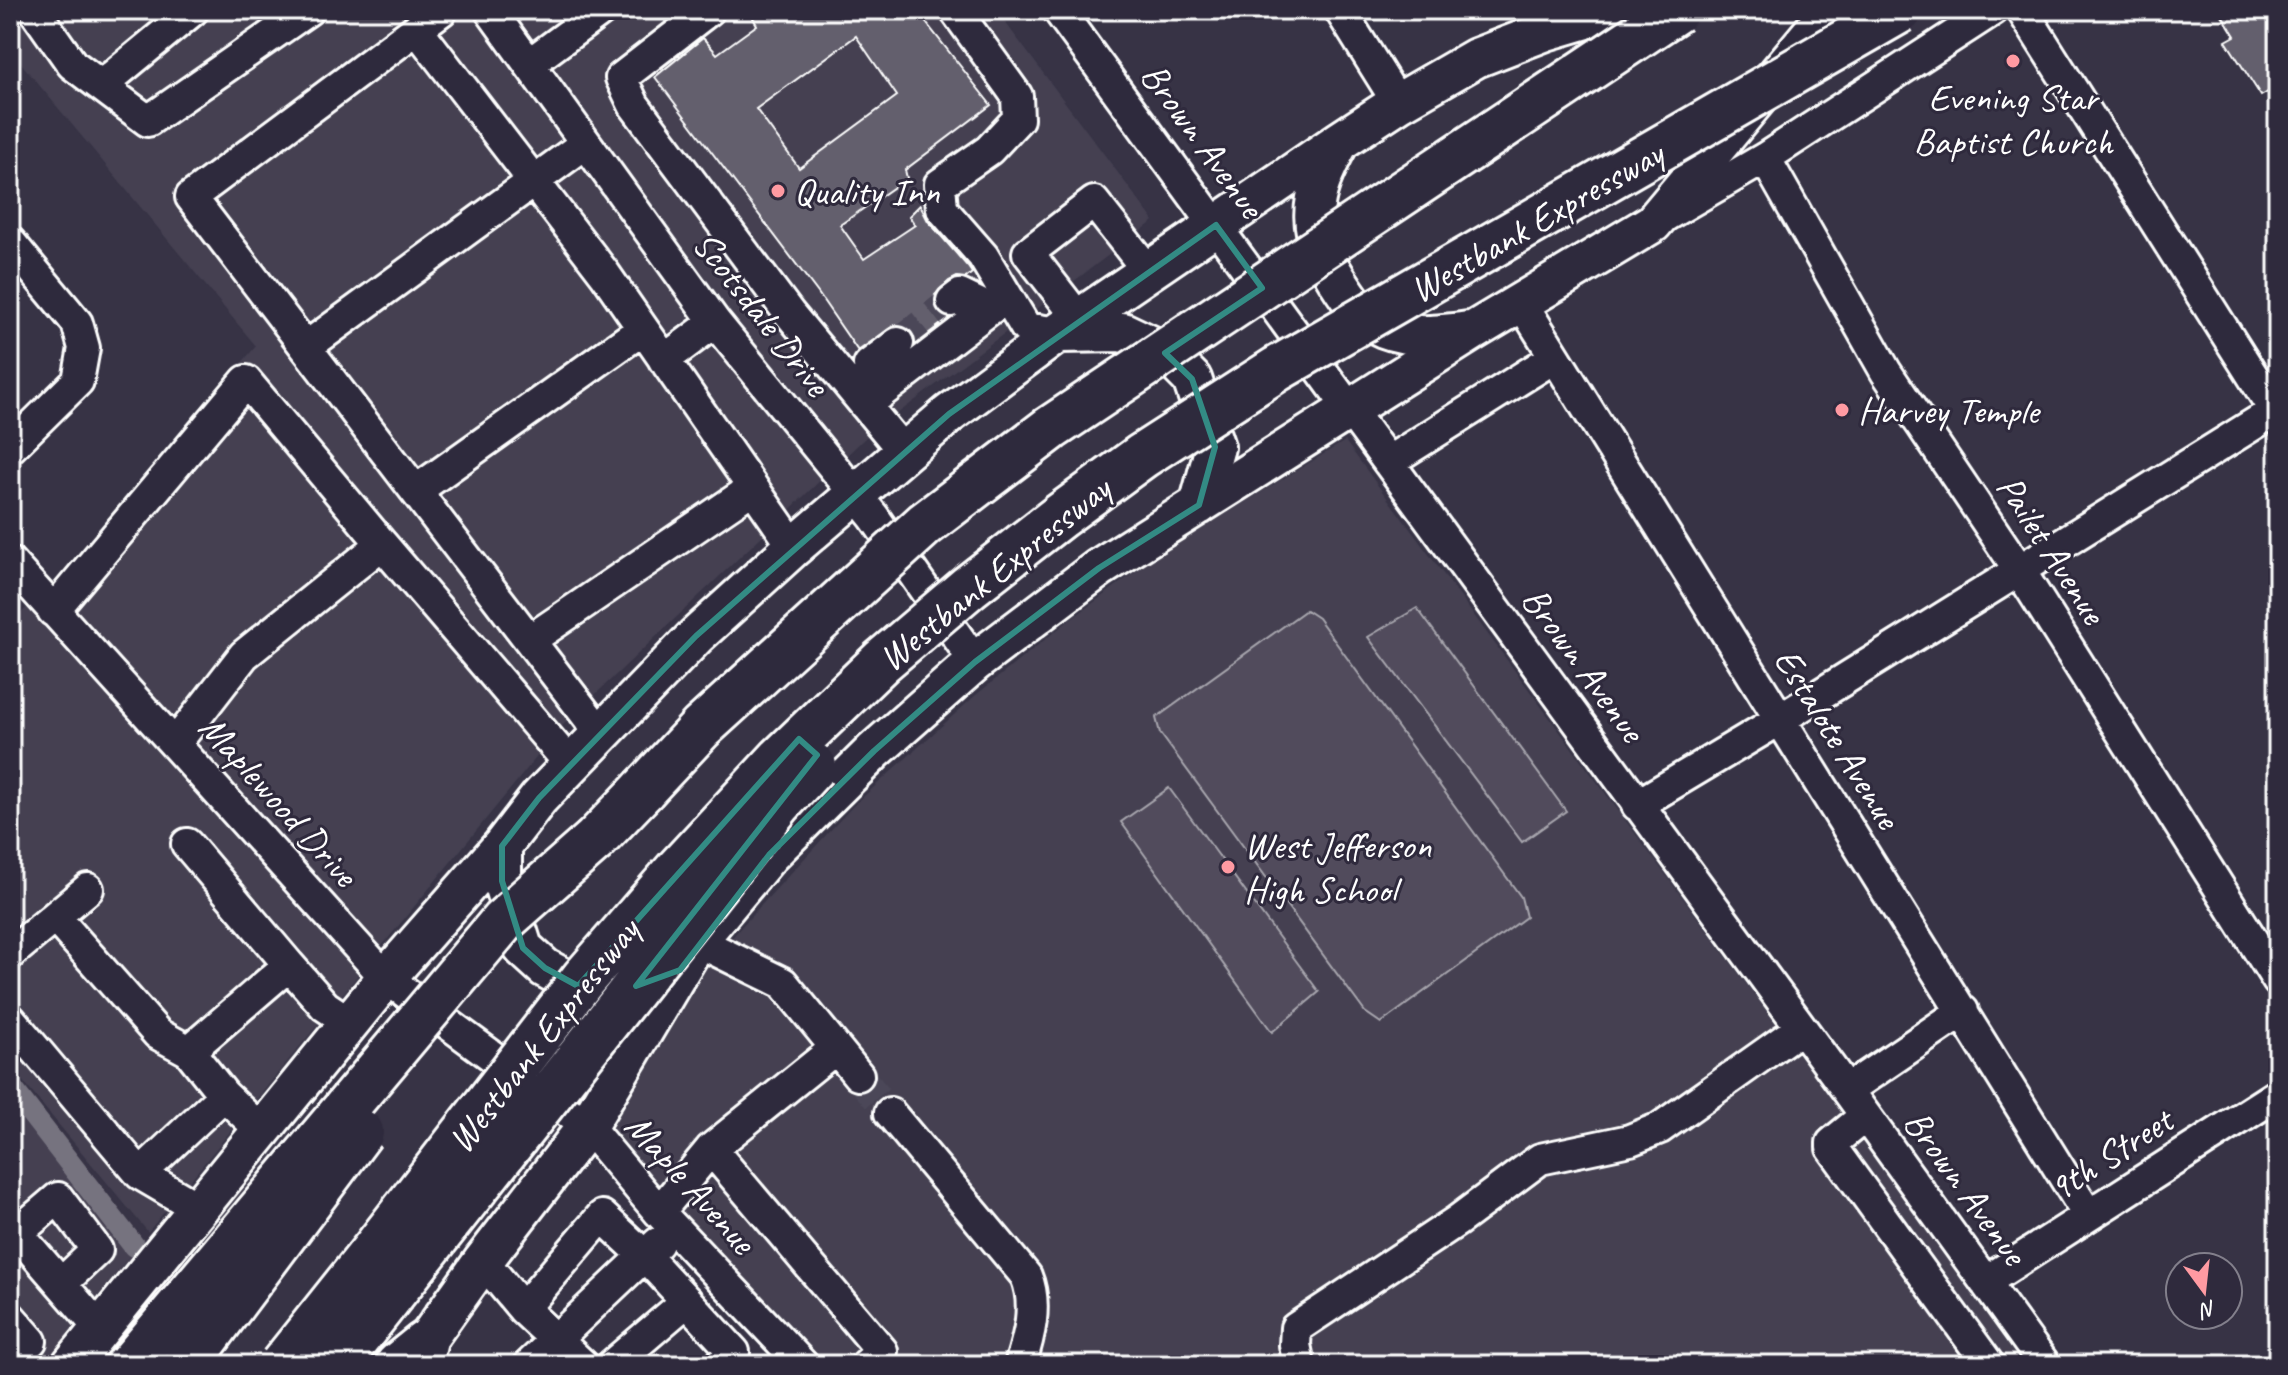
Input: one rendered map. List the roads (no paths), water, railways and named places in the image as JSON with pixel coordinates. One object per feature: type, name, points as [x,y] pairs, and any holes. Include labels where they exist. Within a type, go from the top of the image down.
[{"type":"highway","name":"Westbank Expressway","points":[[187,1365],[460,999],[595,840],[701,728],[925,524],[1051,428],[1677,10]]},
{"type":"highway","name":"Westbank Expressway","points":[[282,1365],[584,978],[726,815],[882,661],[969,587],[1142,456],[1277,369],[1901,10]]},
{"type":"highway","points":[[336,1365],[779,804],[853,723],[882,661]]},
{"type":"highway","points":[[130,1365],[503,921],[595,840]]},
{"type":"main road","points":[[71,1365],[349,1022],[502,846],[539,798],[696,636],[794,547],[949,414],[1148,271],[1398,103],[1476,58],[1546,31],[1617,10]]},
{"type":"main road","points":[[1653,223],[1831,10]]},
{"type":"main road","points":[[1340,141],[1316,196],[1314,230],[1326,263],[1356,307],[1379,325],[1415,335],[1473,331]]},
{"type":"main road","name":"Westbank Expressway","points":[[410,1358],[587,1126],[689,956],[769,855],[874,751],[975,662],[1099,568],[1473,331],[1653,223]]},
{"type":"main road","points":[[1069,326],[1123,332],[1165,352],[1192,379],[1215,447],[1199,505]]},
{"type":"main road","points":[[502,846],[502,881],[523,948],[545,968],[589,992],[622,991],[689,956]]},
{"type":"street","points":[[43,10],[37,14],[72,64],[148,121],[308,10]]},
{"type":"street","points":[[102,85],[193,10]]},
{"type":"street","points":[[442,10],[191,197],[601,734]]},
{"type":"street","name":"Scotsdale Drive","points":[[490,10],[715,322],[874,517],[975,662]]},
{"type":"street","points":[[529,64],[602,10]]},
{"type":"street","points":[[709,10],[621,78],[634,105],[761,276],[872,400],[904,452]]},
{"type":"street","points":[[955,10],[1017,96],[1018,119],[989,150],[940,184],[942,209],[983,256],[998,302],[1026,328],[1069,326],[1028,253],[1094,202],[1148,271]]},
{"type":"street","name":"Brown Avenue","points":[[1058,10],[2045,1365]]},
{"type":"street","points":[[1340,10],[1398,103]]},
{"type":"street","points":[[1476,58],[1543,10]]},
{"type":"street","name":"Westbank Expressway","points":[[1653,223],[1765,158],[1993,10]]},
{"type":"street","points":[[1637,805],[2277,412],[2022,10]]},
{"type":"street","points":[[417,29],[605,274],[794,547]]},
{"type":"street","points":[[306,347],[586,143]]},
{"type":"street","name":"Pailet Avenue","points":[[1765,158],[1886,372],[2020,571],[2278,981]]},
{"type":"street","points":[[10,242],[77,323],[84,348],[78,381],[10,448]]},
{"type":"street","points":[[952,301],[960,295],[998,302]]},
{"type":"street","points":[[872,400],[998,302]]},
{"type":"street","name":"Estalote Avenue","points":[[1521,302],[2088,1215]]},
{"type":"street","points":[[664,360],[715,322]]},
{"type":"street","points":[[417,490],[643,329]]},
{"type":"street","points":[[872,400],[869,365],[898,343]]},
{"type":"street","points":[[1388,462],[1555,357]]},
{"type":"street","points":[[53,611],[246,381],[571,765]]},
{"type":"street","points":[[530,640],[753,488]]},
{"type":"street","points":[[175,744],[244,655],[382,544]]},
{"type":"street","name":"Maplewood Drive","points":[[10,562],[386,978],[507,1069]]},
{"type":"street","points":[[187,844],[325,1006],[349,1022]]},
{"type":"street","points":[[10,954],[88,889]]},
{"type":"street","points":[[55,917],[158,1034],[189,1051],[224,1095],[261,1130]]},
{"type":"street","points":[[689,956],[783,983],[858,1075]]},
{"type":"street","points":[[189,1051],[289,965]]},
{"type":"street","points":[[1847,1090],[1963,1011]]},
{"type":"street","points":[[10,1019],[140,1174],[198,1208]]},
{"type":"street","points":[[1299,1365],[1296,1328],[1457,1221],[1540,1159],[1630,1140],[1660,1128],[1801,1028]]},
{"type":"street","points":[[529,1365],[645,1256],[711,1149],[836,1048]]},
{"type":"street","name":"Maple Avenue","points":[[507,1069],[587,1126],[666,1220],[803,1365]]},
{"type":"street","name":"9th Street","points":[[1985,1282],[2278,1094]]},
{"type":"street","points":[[140,1174],[224,1095]]},
{"type":"street","points":[[890,1113],[1026,1276],[1031,1288],[1032,1308],[1029,1339],[1020,1365]]},
{"type":"street","points":[[1865,1116],[1832,1143],[1832,1148],[1989,1365]]},
{"type":"street","points":[[711,1149],[882,1351],[866,1365]]},
{"type":"street","points":[[61,1284],[97,1250],[58,1198],[12,1232],[100,1329]]},
{"type":"street","points":[[523,1309],[602,1216],[645,1256],[734,1352],[720,1365]]},
{"type":"street","points":[[483,1261],[523,1309],[583,1365]]},
{"type":"street","points":[[612,1365],[687,1301]]},
{"type":"street","points":[[10,1317],[31,1341],[10,1358]]},
{"type":"waterway","points":[[10,1086],[134,1246]]},
{"type":"tunnel","points":[[898,343],[952,301]]},
{"type":"tunnel","points":[[858,1075],[890,1113]]},
{"type":"place","name":"Evening Star Baptist Church","points":[[2013,61]]},
{"type":"place","name":"Quality Inn","points":[[778,191]]},
{"type":"place","name":"Harvey Temple","points":[[1842,410]]},
{"type":"place","name":"West Jefferson High School","points":[[1228,867]]}]
